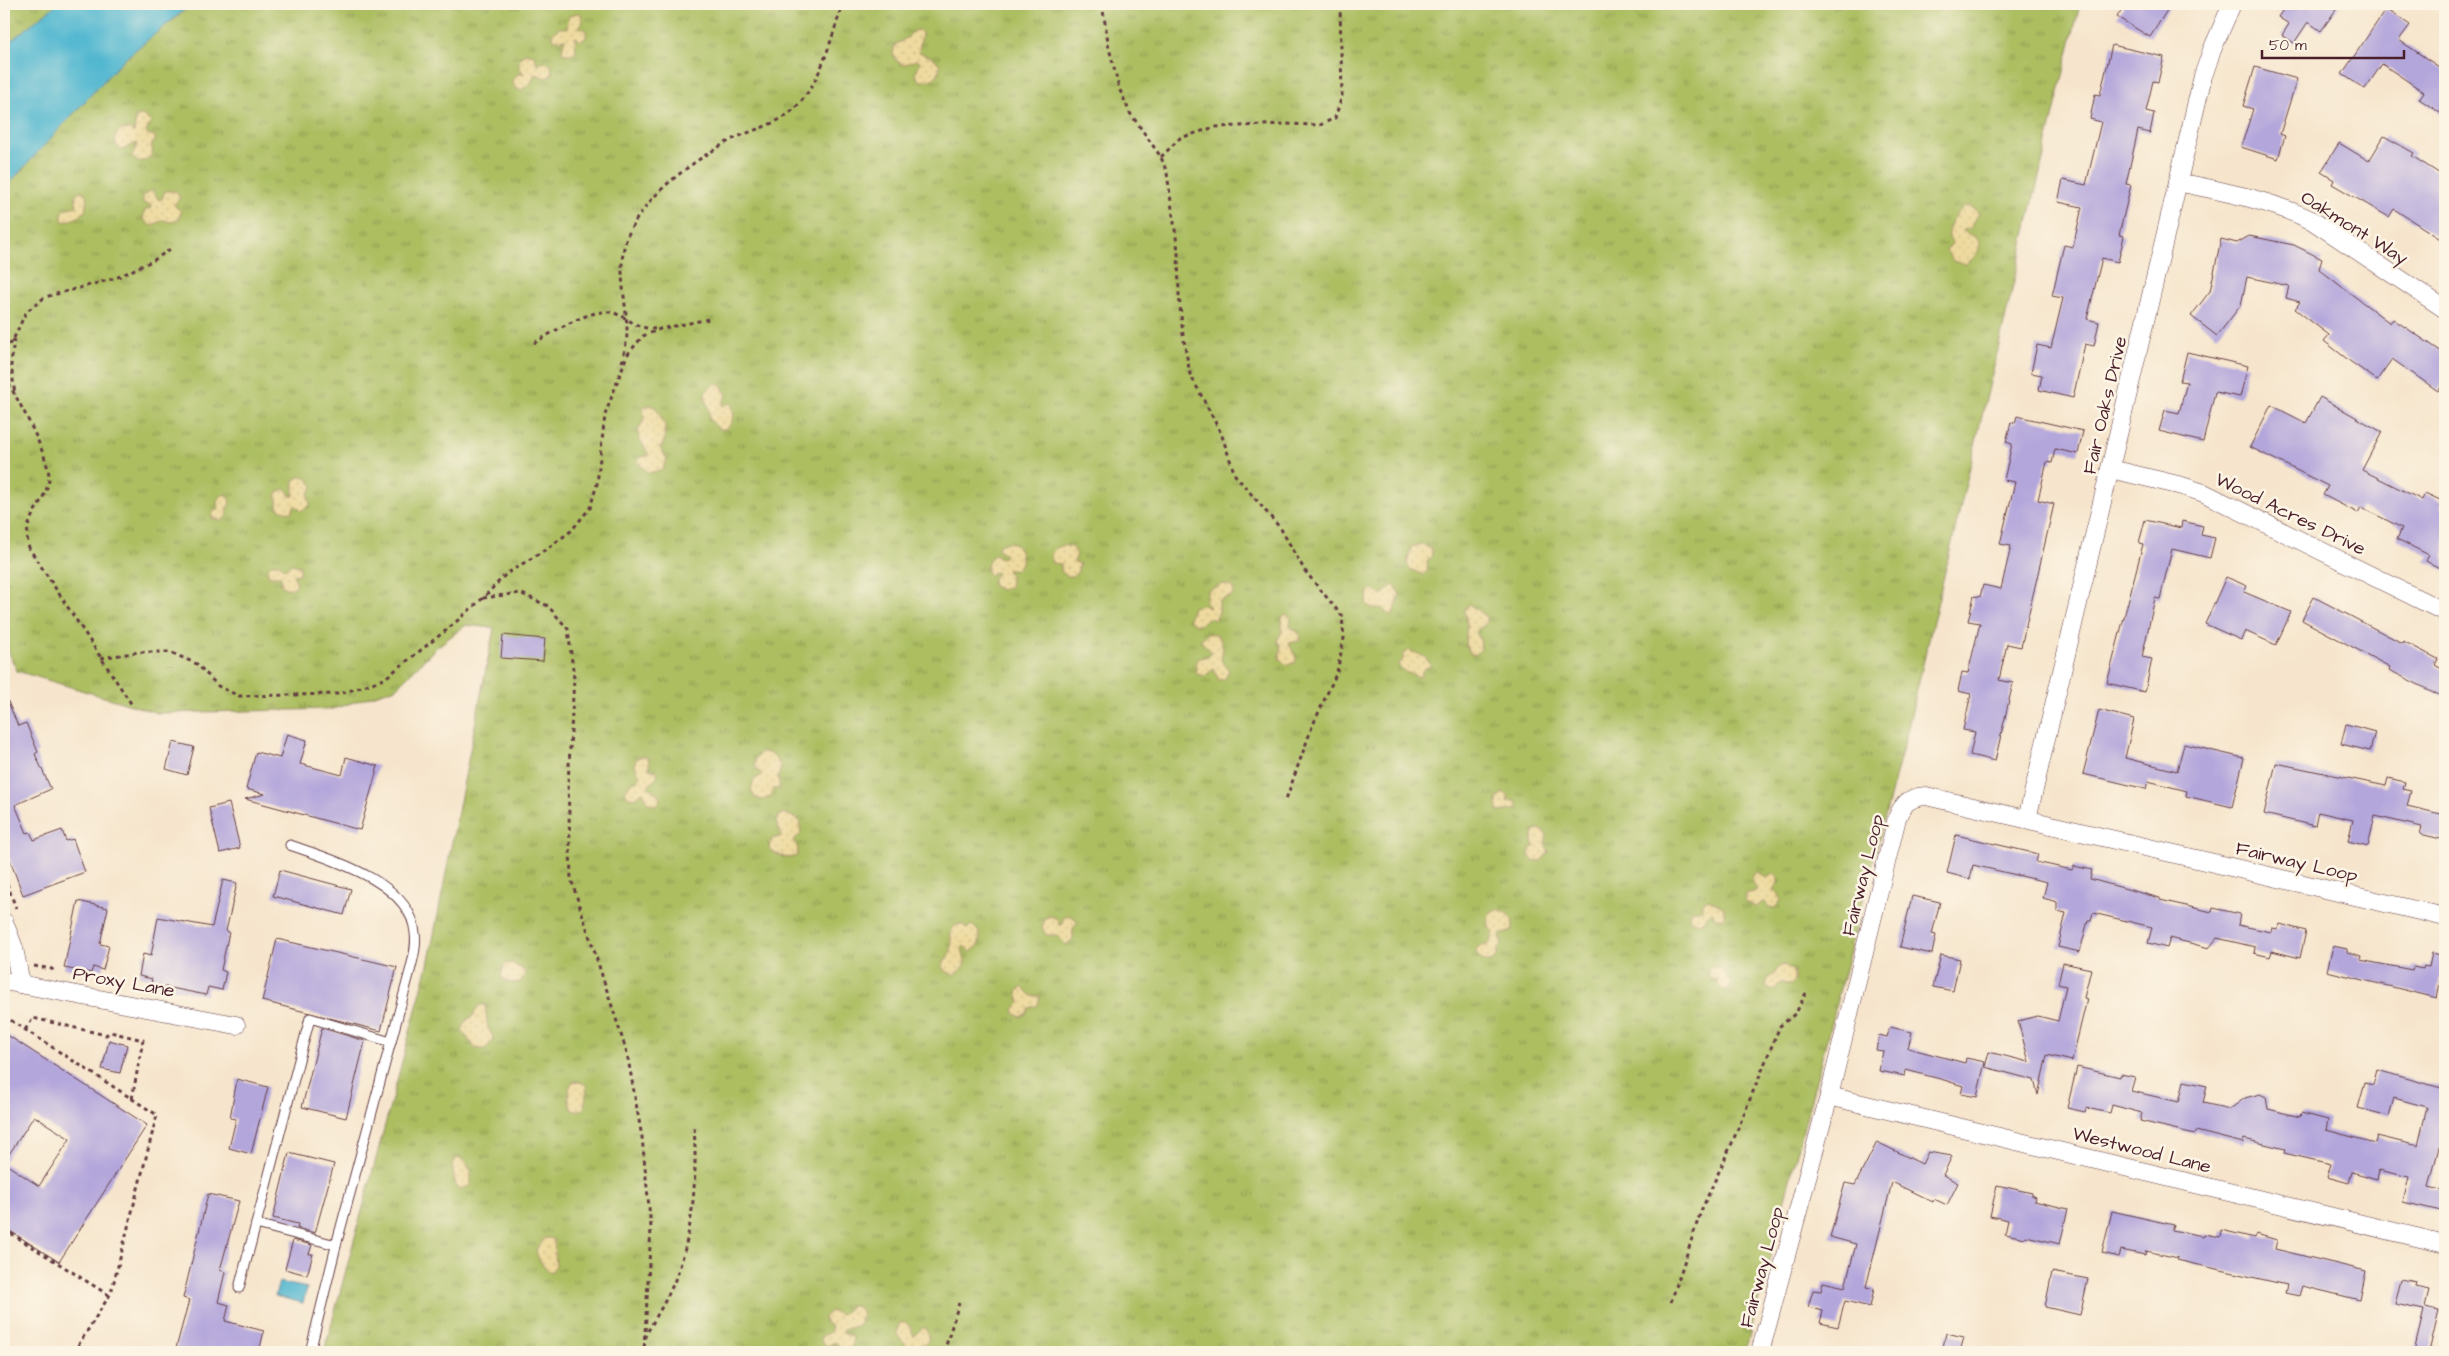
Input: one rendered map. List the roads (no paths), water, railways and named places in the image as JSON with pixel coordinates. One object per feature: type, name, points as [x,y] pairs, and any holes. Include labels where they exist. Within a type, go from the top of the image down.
[{"type":"street","name":"Fair Oaks Drive","points":[[2027,819],[2206,67],[2232,4]]},
{"type":"street","name":"Oakmont Way","points":[[2178,182],[2257,199],[2313,221],[2445,309]]},
{"type":"street","name":"Wood Acres Drive","points":[[2111,470],[2182,486],[2204,493],[2445,612]]},
{"type":"street","name":"Fairway Loop","points":[[1760,1352],[1829,1096],[1901,808],[1907,801],[1915,797],[1926,796],[2445,917]]},
{"type":"street","points":[[4,922],[14,948],[12,982]]},
{"type":"street","name":"Proxy Lane","points":[[12,982],[236,1025]]},
{"type":"street","name":"Westwood Lane","points":[[1829,1096],[2445,1244]]},
{"type":"lane","points":[[290,845],[337,862],[362,874],[396,895],[406,906],[412,919],[416,940],[310,1352]]},
{"type":"lane","points":[[239,1288],[310,1018],[391,1042]]},
{"type":"lane","points":[[256,1224],[336,1245]]},
{"type":"water","points":[[57,4],[192,4],[123,60],[4,189],[4,46]]},
{"type":"water","points":[[279,1282],[307,1288],[303,1303],[275,1296]]}]
